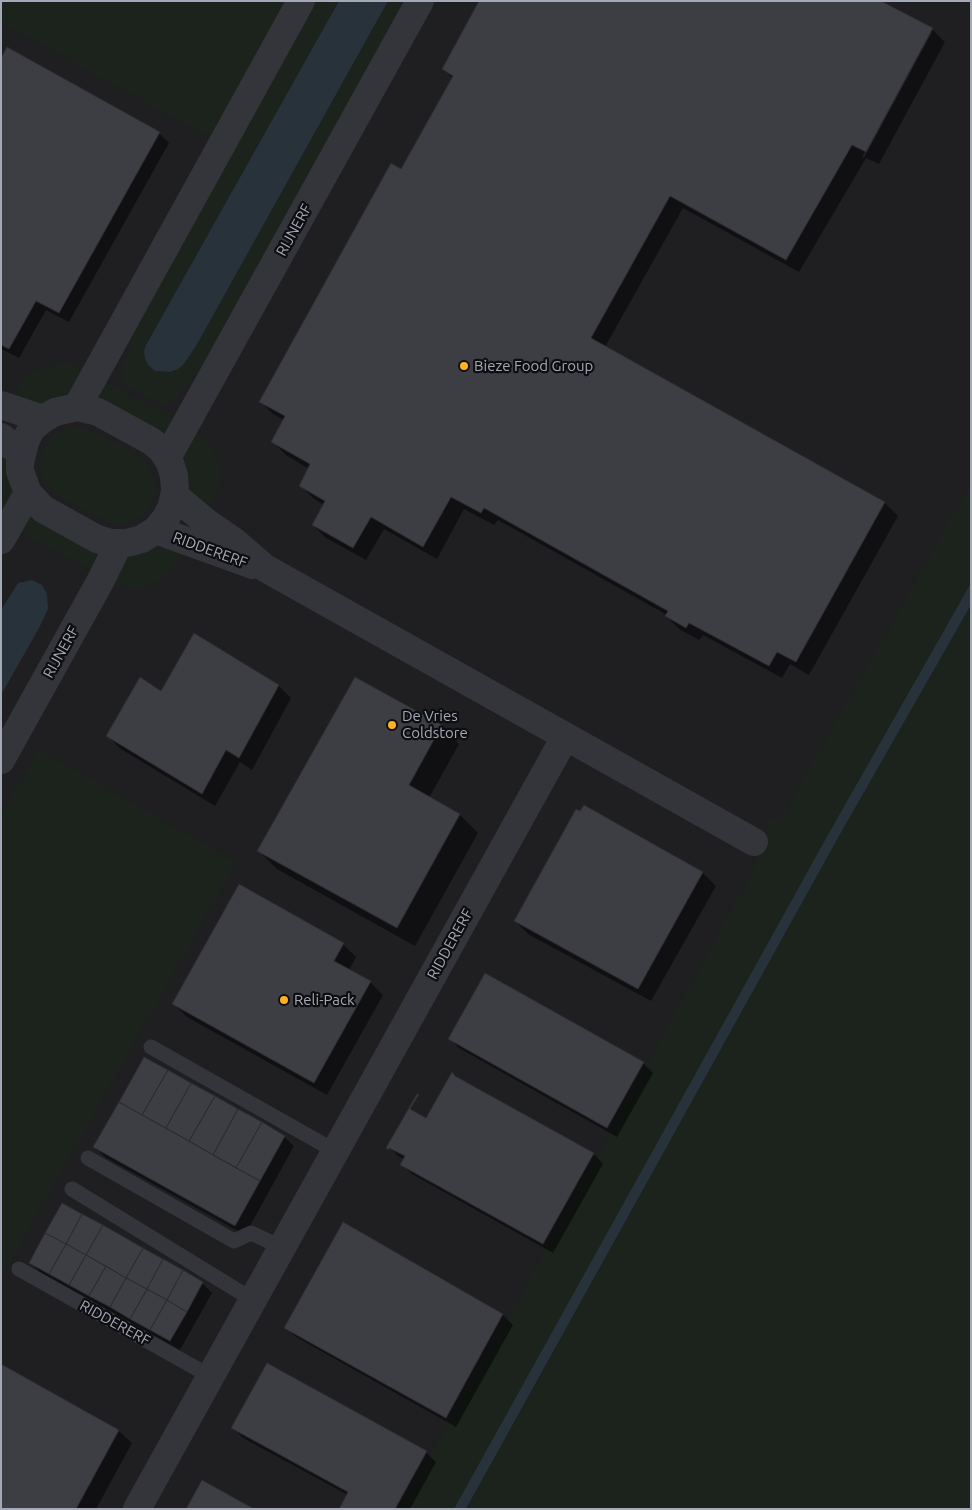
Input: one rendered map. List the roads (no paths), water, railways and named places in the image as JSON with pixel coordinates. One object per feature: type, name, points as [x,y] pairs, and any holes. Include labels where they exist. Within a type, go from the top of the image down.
[{"type":"street","points":[[77,407],[301,1]]},
{"type":"street","name":"RIJNERF","points":[[167,458],[420,1]]},
{"type":"street","points":[[1,405],[43,419]]},
{"type":"street","points":[[77,407],[98,412],[151,441],[162,450],[167,458],[174,476],[175,496],[166,518],[156,530],[142,539],[127,543],[111,543],[96,539],[43,509],[28,493],[11,445],[24,442],[32,429],[43,419],[55,412],[77,407]]},
{"type":"street","points":[[1,540],[28,493]]},
{"type":"street","name":"RIDDERERF","points":[[175,496],[265,568],[754,842]]},
{"type":"street","name":"RIDDERERF","points":[[156,530],[265,568]]},
{"type":"street","name":"RIJNERF","points":[[1,760],[95,591],[119,543]]},
{"type":"street","name":"RIDDERERF","points":[[136,1509],[565,737]]},
{"type":"lane","points":[[151,1048],[335,1151]]},
{"type":"lane","points":[[88,1158],[234,1241],[251,1233],[282,1247]]},
{"type":"lane","points":[[72,1190],[253,1300]]},
{"type":"lane","name":"RIDDERERF","points":[[20,1269],[210,1376]]},
{"type":"place","name":"Bieze Food Group","points":[[464,366]]},
{"type":"place","name":"De Vries Coldstore","points":[[392,725]]},
{"type":"place","name":"Reli-Pack","points":[[284,1000]]}]
